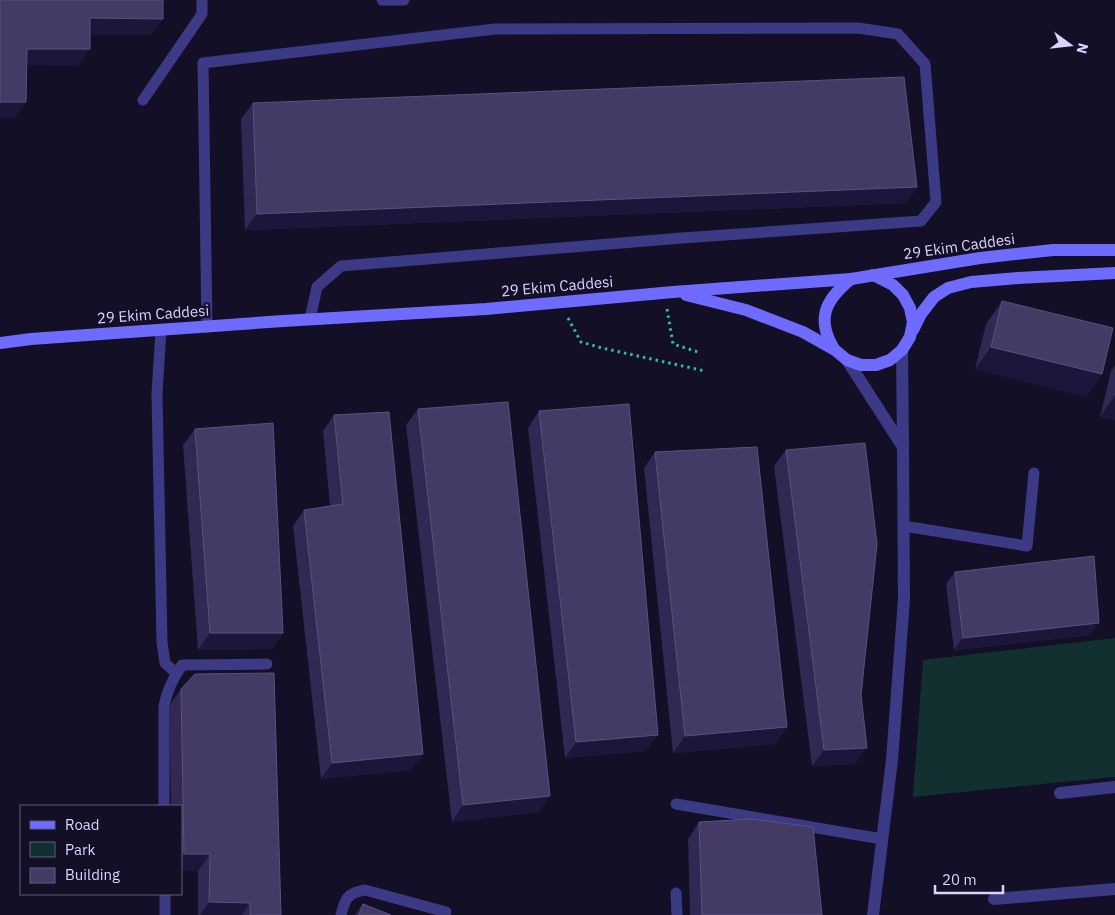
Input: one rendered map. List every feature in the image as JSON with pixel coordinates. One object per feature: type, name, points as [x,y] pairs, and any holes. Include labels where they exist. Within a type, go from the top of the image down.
[{"type":"main road","name":"29 Ekim Caddesi","points":[[0,343],[310,319],[486,309],[851,279],[980,258],[1053,250],[1115,250]]},
{"type":"main road","points":[[669,293],[746,310],[803,332],[835,350],[847,360],[861,365],[876,365],[890,360],[902,350],[921,314],[934,297],[948,288],[972,282],[1115,273]]},
{"type":"main road","points":[[873,276],[893,285],[904,295],[910,308],[913,322],[910,337]]},
{"type":"main road","points":[[835,350],[828,338],[824,325],[826,311],[831,299],[851,279]]},
{"type":"street","points":[[873,915],[892,760],[903,608],[902,350]]},
{"type":"street","points":[[847,360],[903,447]]},
{"type":"street","points":[[1060,793],[1115,787]]},
{"type":"street","points":[[994,899],[1115,889]]},
{"type":"lane","points":[[144,100],[202,14],[202,0]]},
{"type":"lane","points":[[382,0],[404,0]]},
{"type":"lane","points":[[206,327],[203,63],[495,29],[858,28],[898,34],[925,64],[936,202],[921,221],[682,238],[341,266],[317,287],[310,319]]},
{"type":"lane","points":[[161,330],[157,393],[162,642],[166,663],[176,673]]},
{"type":"lane","points":[[904,526],[1027,546],[1034,473]]},
{"type":"lane","points":[[164,805],[164,706],[166,693],[176,673],[182,665],[267,664]]},
{"type":"lane","points":[[676,804],[882,839]]},
{"type":"lane","points":[[341,915],[345,900],[351,895],[365,890],[446,912]]},
{"type":"lane","points":[[676,893],[677,915]]},
{"type":"lane","points":[[165,895],[165,915]]},
{"type":"path","points":[[669,293],[673,344],[698,352]]},
{"type":"path","points":[[559,302],[581,342],[706,371]]},
{"type":"green space","points":[[1115,638],[1115,777],[913,797],[923,660]]},
{"type":"building","points":[[0,0],[163,0],[163,19],[90,18],[90,49],[27,49],[26,102],[0,102]]},
{"type":"building","points":[[904,77],[917,187],[257,214],[253,103]]},
{"type":"building","points":[[1002,301],[1113,328],[1102,374],[991,347]]},
{"type":"building","points":[[508,402],[550,796],[463,805],[418,409]]},
{"type":"building","points":[[629,404],[658,735],[576,742],[539,411]]},
{"type":"building","points":[[389,412],[423,754],[332,763],[304,510],[343,504],[334,415]]},
{"type":"building","points":[[273,423],[283,633],[210,633],[195,429]]},
{"type":"building","points":[[865,443],[877,544],[861,695],[867,748],[824,750],[786,450]]},
{"type":"building","points":[[757,447],[787,727],[685,736],[655,452]]},
{"type":"building","points":[[1094,556],[1099,623],[963,638],[955,572]]},
{"type":"building","points":[[274,673],[281,915],[250,915],[250,903],[209,902],[210,854],[184,854],[181,689],[195,674]]},
{"type":"building","points":[[752,819],[813,827],[822,915],[702,915],[699,822]]},
{"type":"building","points":[[363,904],[391,915],[359,915]]}]
